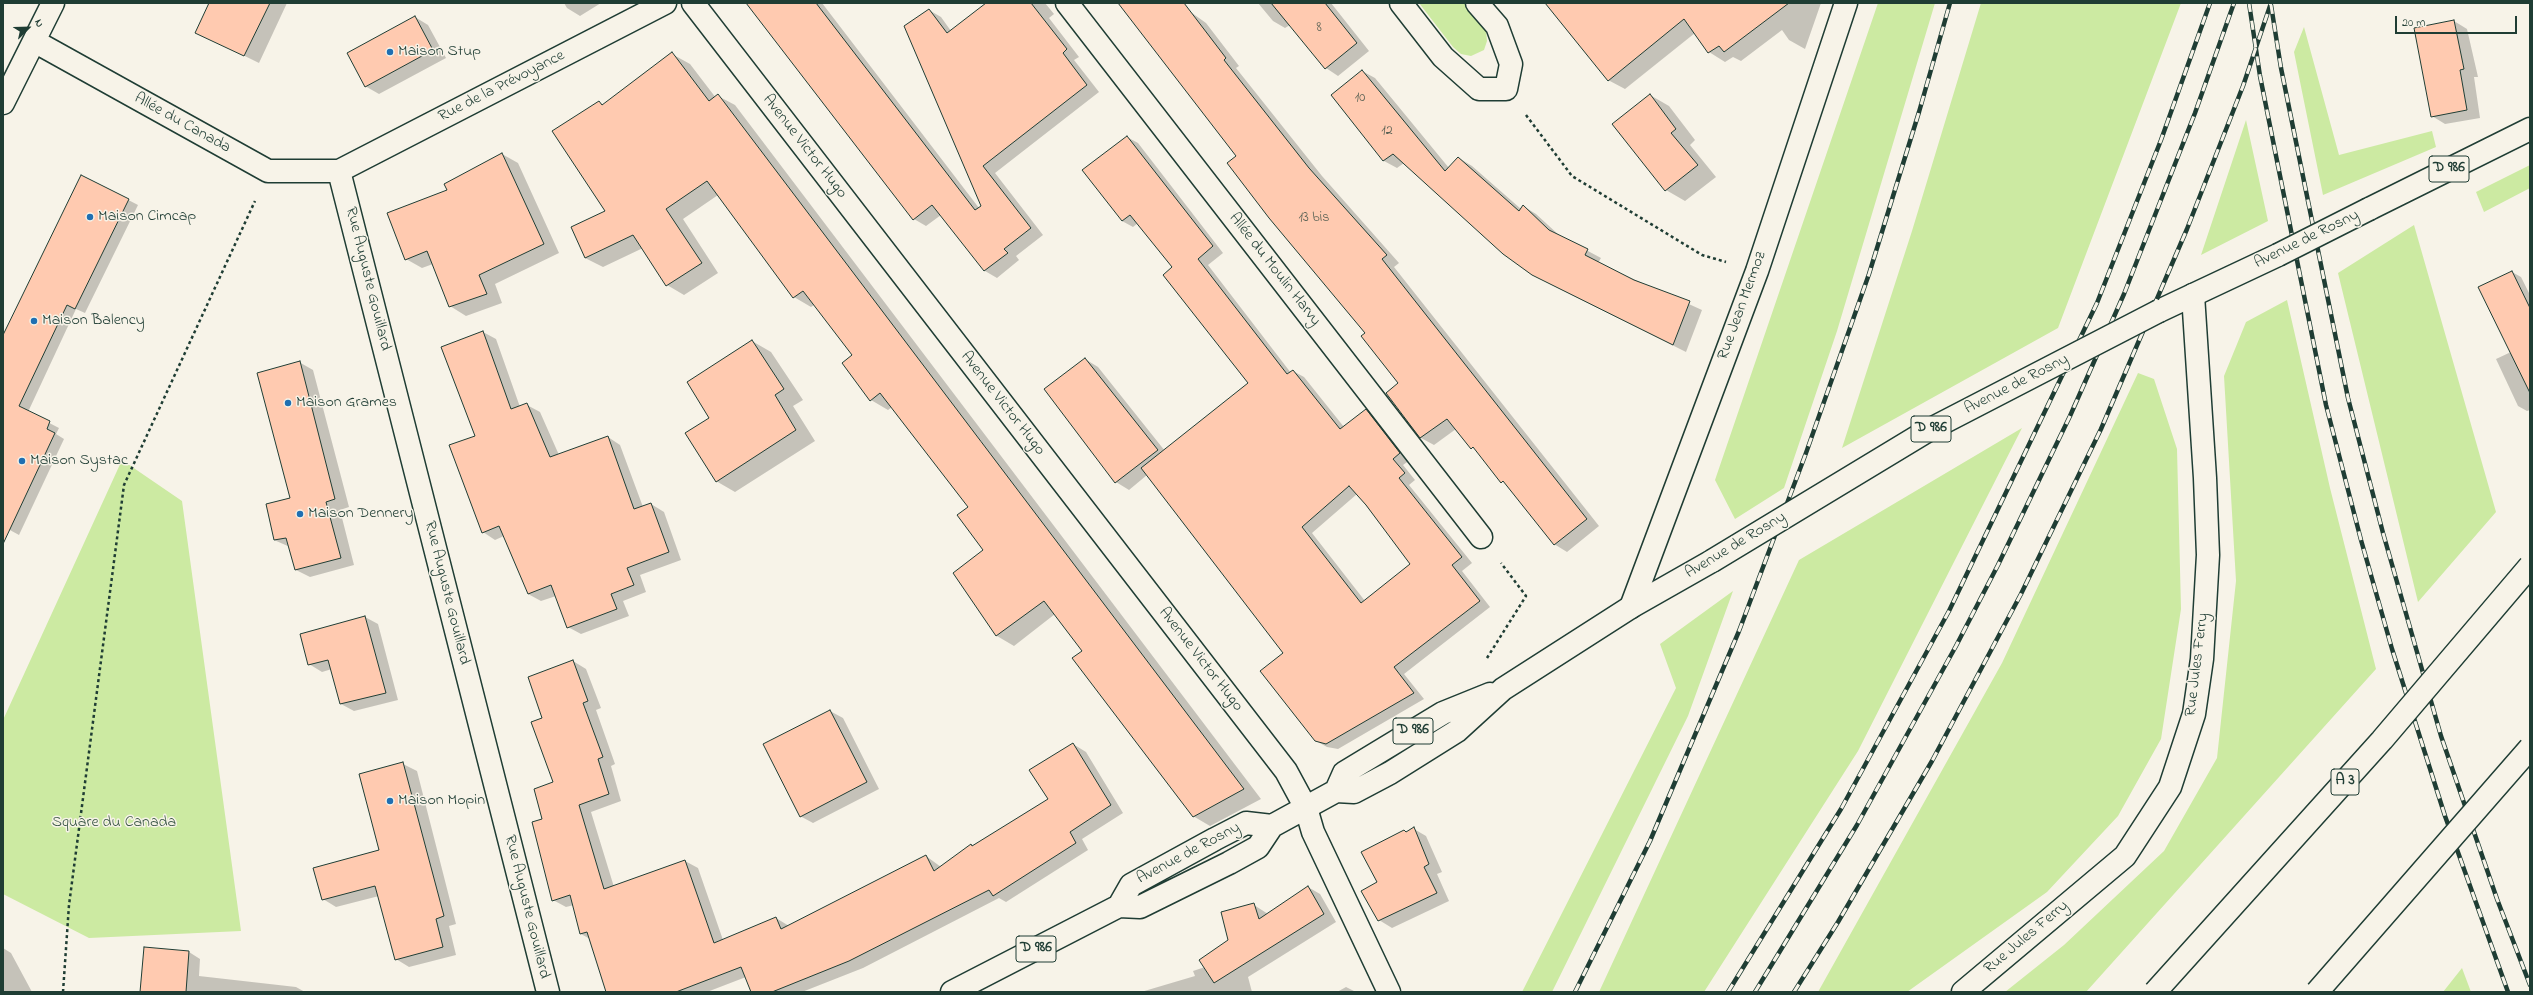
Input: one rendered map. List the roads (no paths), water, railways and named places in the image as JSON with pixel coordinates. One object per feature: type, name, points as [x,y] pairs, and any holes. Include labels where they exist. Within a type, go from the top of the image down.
[{"type":"main road","points":[[3,103],[52,3]]},
{"type":"main road","name":"Rue de la Prévoyance","points":[[339,171],[665,3]]},
{"type":"main road","name":"Avenue Victor Hugo","points":[[693,3],[1286,771],[1306,808],[1313,832],[1389,992]]},
{"type":"main road","name":"Allée du Moulin Harvy","points":[[1067,3],[1481,537]]},
{"type":"main road","points":[[1401,3],[1442,57],[1479,89],[1506,89],[1511,64],[1496,26],[1478,3]]},
{"type":"main road","name":"Rue Jean Mermoz","points":[[1631,607],[1757,271],[1846,3]]},
{"type":"main road","name":"Allée du Canada","points":[[34,42],[268,171],[339,171]]},
{"type":"main road","name":"Avenue de Rosny","points":[[952,992],[1120,906],[1131,885],[1246,823],[1272,826],[1336,791],[1354,792],[1390,773],[1457,731],[1503,689],[1631,607],[1712,561],[1927,431],[2158,311],[2278,255],[2530,129]]},
{"type":"main road","name":"Rue Auguste Gouillard","points":[[339,171],[548,992]]},
{"type":"main road","name":"Rue Jules Ferry","points":[[1963,992],[2125,856],[2170,787],[2192,721],[2202,660],[2208,555],[2205,478],[2193,295]]},
{"type":"main road","name":"A 3","points":[[2155,992],[2382,740],[2530,566]]},
{"type":"main road","points":[[2317,992],[2530,748]]},
{"type":"railway","points":[[1575,992],[1650,841],[1739,631],[1806,453],[1869,274],[1919,112],[1950,3]]},
{"type":"railway","points":[[1728,992],[1841,809],[1949,611],[2097,303],[2161,140],[2210,3]]},
{"type":"railway","points":[[1755,992],[1857,825],[1956,646],[1998,565],[2070,416],[2124,294],[2195,113],[2234,3]]},
{"type":"railway","points":[[2249,3],[2260,76],[2326,405],[2361,540],[2392,649],[2445,816],[2508,992]]},
{"type":"railway","points":[[1794,992],[1838,922],[1932,761],[2021,594],[2101,429],[2187,229],[2243,86],[2271,3]]},
{"type":"railway","points":[[2271,5],[2281,68],[2348,398],[2383,533],[2441,736],[2497,899],[2530,985]]},
{"type":"place","name":"Maison Stup","points":[[390,52]]},
{"type":"place","name":"Maison Cimcap","points":[[90,217]]},
{"type":"place","name":"Maison Balency","points":[[34,321]]},
{"type":"place","name":"Maison Grames","points":[[288,403]]},
{"type":"place","name":"Maison Systac","points":[[22,461]]},
{"type":"place","name":"Maison Dennery","points":[[300,514]]},
{"type":"place","name":"Maison Mopin","points":[[390,801]]},
{"type":"park label","name":"Square du Canada","points":[[114,823]]}]
